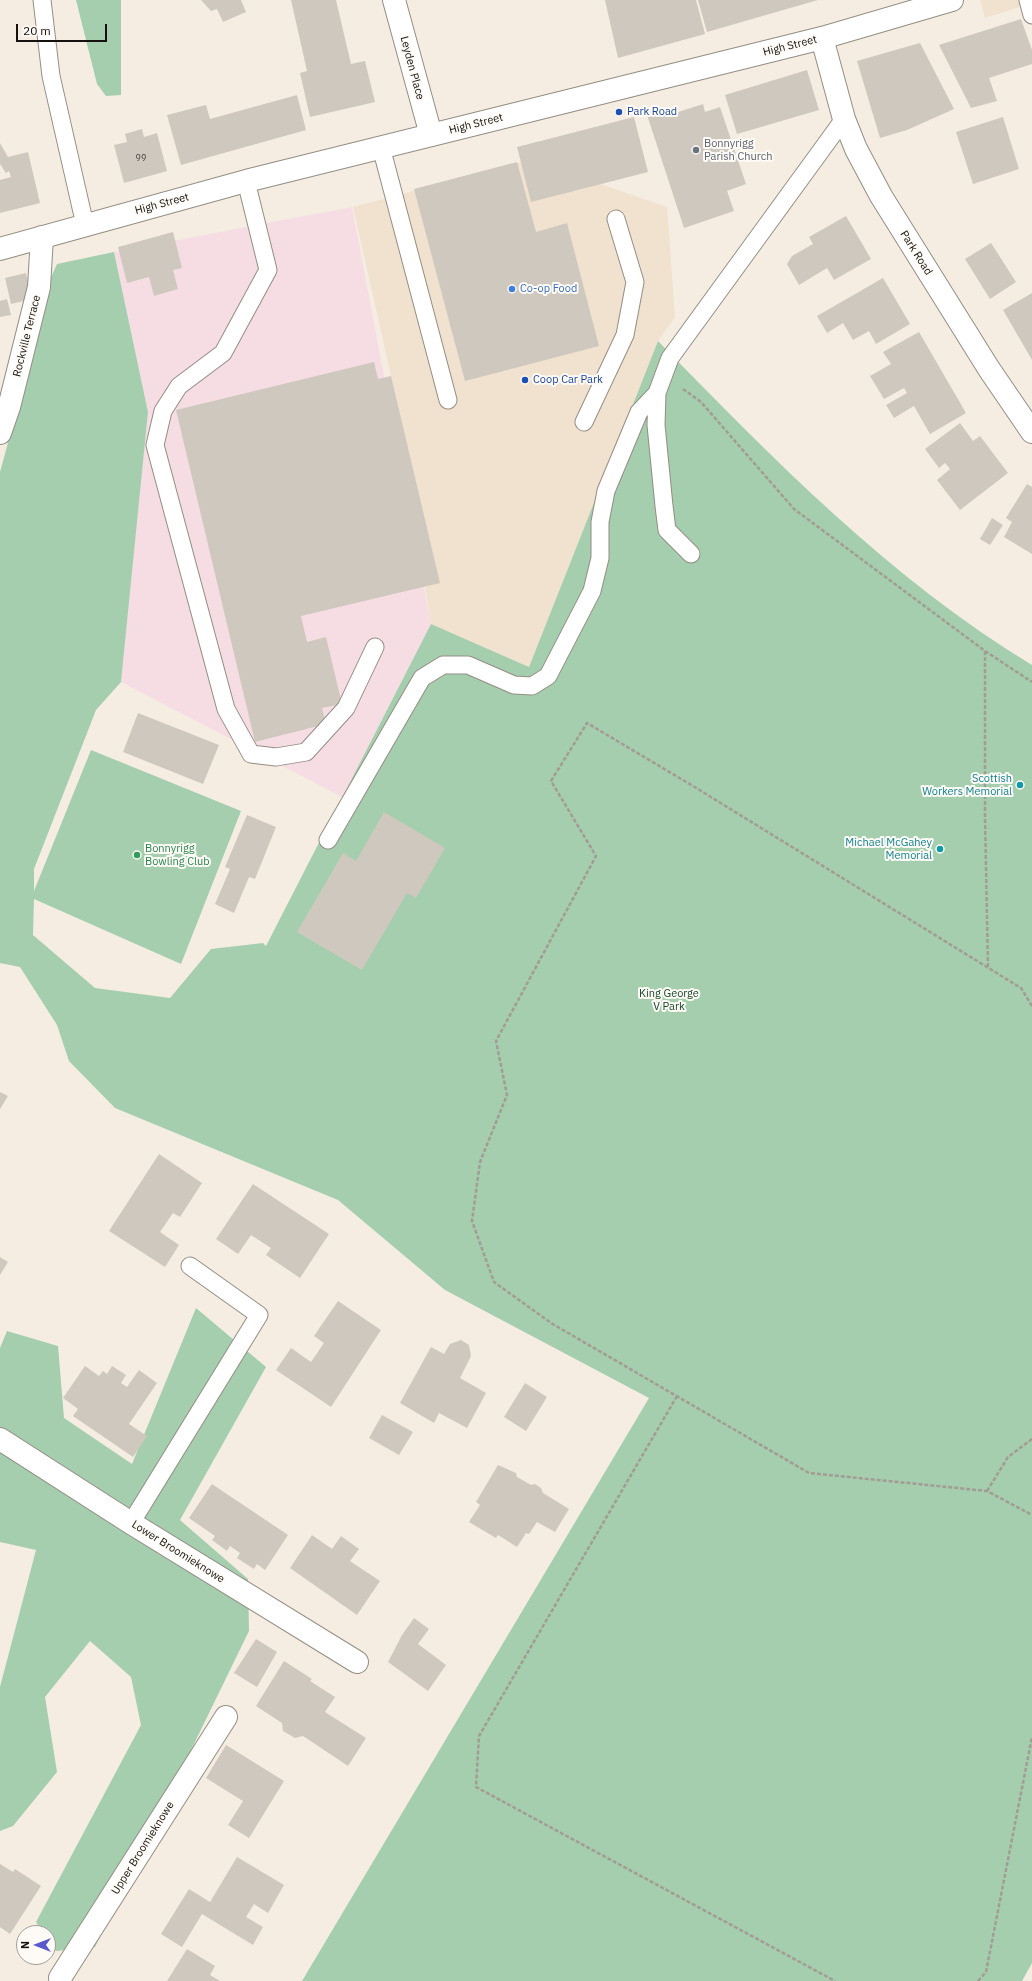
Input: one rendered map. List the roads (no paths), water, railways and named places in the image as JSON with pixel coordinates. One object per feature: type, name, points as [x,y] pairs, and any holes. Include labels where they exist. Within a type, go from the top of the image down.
[{"type":"street","name":"Leyden Place","points":[[394,0],[431,135]]},
{"type":"street","name":"High Street","points":[[0,249],[246,181],[822,38],[952,0]]},
{"type":"street","name":"Park Road","points":[[822,38],[844,119],[856,149],[881,196],[989,370],[1032,432]]},
{"type":"street","name":"Rockville Terrace","points":[[0,433],[9,407],[39,287],[42,237]]},
{"type":"street","name":"Lower Broomieknowe","points":[[0,1439],[131,1523],[357,1662]]},
{"type":"street","name":"Upper Broomieknowe","points":[[60,1980],[226,1717]]},
{"type":"lane","points":[[42,0],[50,76],[85,225]]},
{"type":"lane","points":[[1028,0],[1032,15]]},
{"type":"lane","points":[[328,840],[422,678],[443,665],[468,664],[514,685],[532,686],[548,676],[592,591],[600,558],[600,522],[606,491],[639,412],[656,394],[670,358],[844,119]]},
{"type":"lane","points":[[381,147],[448,400]]},
{"type":"lane","points":[[246,181],[268,270],[223,353],[179,386],[163,411],[155,445],[226,709],[252,754],[276,757],[306,752],[346,708],[375,646]]},
{"type":"lane","points":[[584,422],[625,335],[635,282],[616,219]]},
{"type":"lane","points":[[656,394],[656,425],[667,530],[690,554]]},
{"type":"lane","points":[[131,1523],[259,1315],[190,1266]]},
{"type":"place","name":"Park Road","points":[[619,112]]},
{"type":"place","name":"Bonnyrigg Parish Church","points":[[696,150]]},
{"type":"place","name":"Co-op Food","points":[[512,289]]},
{"type":"place","name":"Coop Car Park","points":[[525,380]]},
{"type":"place","name":"Scottish Workers Memorial","points":[[1020,785]]},
{"type":"place","name":"Michael McGahey Memorial","points":[[940,849]]},
{"type":"place","name":"Bonnyrigg Bowling Club","points":[[137,855]]},
{"type":"park label","name":"King George V Park","points":[[669,1000]]}]
